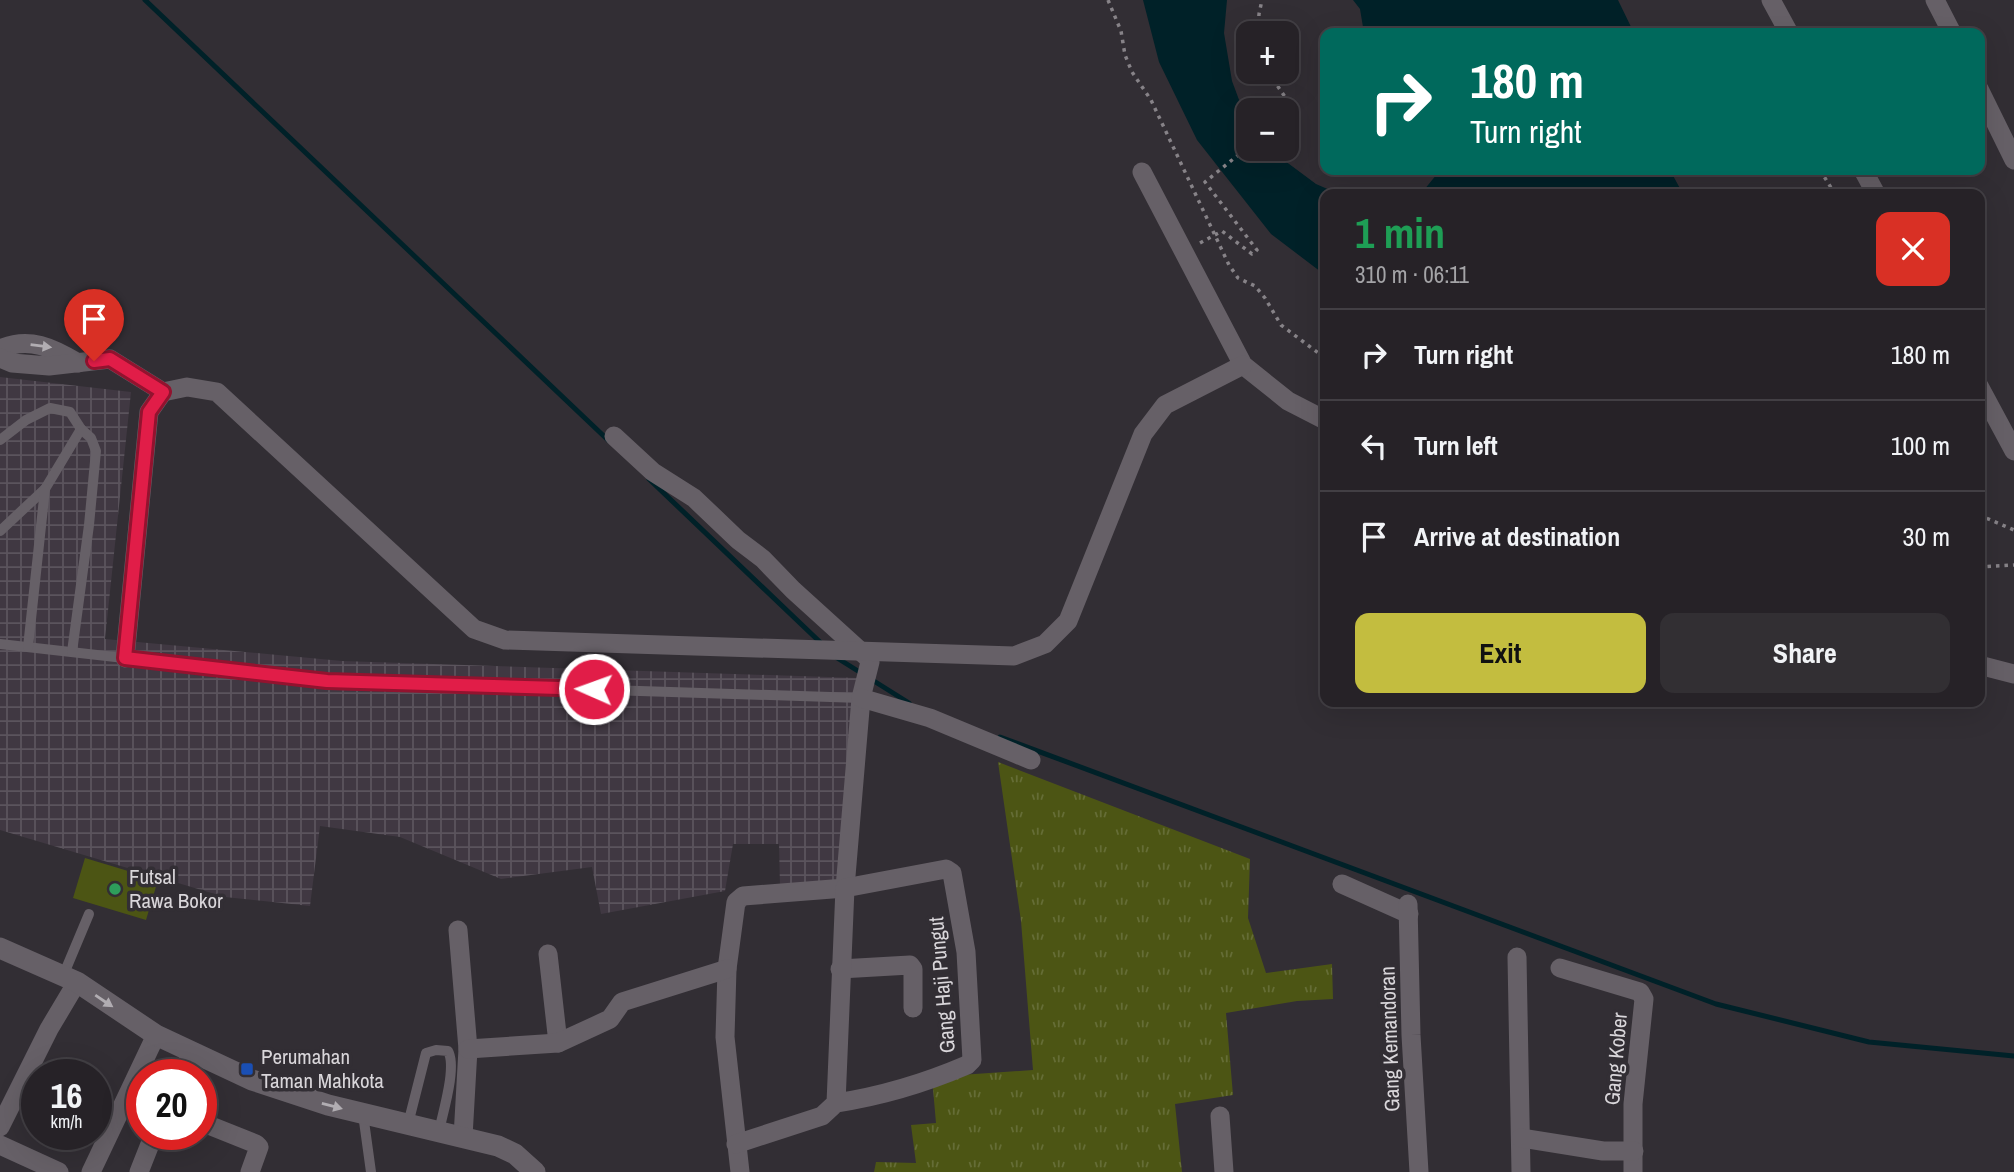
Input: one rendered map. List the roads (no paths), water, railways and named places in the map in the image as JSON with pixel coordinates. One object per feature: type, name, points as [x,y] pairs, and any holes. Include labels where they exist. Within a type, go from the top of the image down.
[{"type":"main road","points":[[0,948],[70,979],[156,1035],[252,1080],[363,1114],[498,1146],[515,1154],[535,1172]]},
{"type":"street","points":[[1771,0],[1786,28]]},
{"type":"street","points":[[1936,0],[1950,28]]},
{"type":"street","points":[[1985,101],[2014,160]]},
{"type":"street","points":[[1142,172],[1243,365],[1288,401],[1320,417]]},
{"type":"street","points":[[0,349],[13,343],[51,346],[78,363]]},
{"type":"street","points":[[0,358],[12,363],[49,366],[110,359],[163,392]]},
{"type":"street","points":[[125,658],[149,412],[163,392],[187,387],[217,392],[474,629],[505,640],[797,649],[874,659],[1014,656],[1045,644],[1068,621],[1143,434],[1165,405],[1243,365]]},
{"type":"street","points":[[1985,397],[2014,451]]},
{"type":"street","points":[[614,436],[653,472],[694,498],[868,658],[874,659]]},
{"type":"street","points":[[836,1102],[845,888],[862,693],[874,659]]},
{"type":"street","points":[[1985,667],[2014,674]]},
{"type":"street","points":[[862,693],[1031,760]]},
{"type":"street","name":"Gang Haji Pungut","points":[[736,1144],[822,1116],[836,1102],[867,1098],[927,1082],[967,1065],[972,1060],[966,952],[952,873],[946,869],[845,888],[739,898],[736,902],[727,969],[725,1037],[736,1144],[740,1172]]},
{"type":"street","name":"Gang Kemandoran","points":[[1342,884],[1409,909],[1411,1035],[1419,1172]]},
{"type":"street","points":[[458,930],[468,1049],[463,1137]]},
{"type":"street","points":[[548,954],[558,1043]]},
{"type":"street","points":[[1517,957],[1521,1172]]},
{"type":"street","points":[[840,970],[910,965],[913,969],[913,1008]]},
{"type":"street","name":"Gang Kober","points":[[1560,968],[1640,992],[1644,999],[1633,1104],[1633,1172]]},
{"type":"street","points":[[468,1049],[558,1043],[610,1019],[622,1002],[727,969]]},
{"type":"street","points":[[0,1127],[49,1029],[70,979]]},
{"type":"street","points":[[91,1172],[156,1035]]},
{"type":"street","points":[[189,1059],[192,1053]]},
{"type":"street","points":[[1220,1116],[1224,1172]]},
{"type":"street","points":[[217,1128],[256,1143],[258,1152],[250,1172]]},
{"type":"street","points":[[1521,1138],[1603,1151],[1634,1151]]},
{"type":"street","points":[[0,1145],[59,1172]]},
{"type":"street","points":[[139,1172],[148,1150]]},
{"type":"lane","points":[[0,440],[26,420],[50,408],[71,412],[81,429],[91,438],[96,451],[72,652]]},
{"type":"lane","points":[[0,531],[45,489],[81,429]]},
{"type":"lane","points":[[28,647],[45,489]]},
{"type":"lane","points":[[0,644],[327,681],[862,693]]},
{"type":"lane","points":[[70,979],[89,914]]},
{"type":"lane","points":[[408,1124],[426,1053],[447,1051],[450,1056],[449,1084],[439,1131]]},
{"type":"lane","points":[[363,1114],[371,1172]]},
{"type":"water","points":[[1143,0],[1227,0],[1224,33],[1232,81],[1238,98],[1236,98],[1236,161],[1285,161],[1316,184],[1328,189],[1320,189],[1320,271],[1271,234],[1197,140],[1159,62]]},
{"type":"water","points":[[1353,0],[1618,0],[1632,28],[1363,28],[1360,9]]},
{"type":"water","points":[[1436,175],[1673,175],[1680,189],[1425,189]]},
{"type":"waterway","points":[[145,0],[609,441]]},
{"type":"waterway","points":[[649,479],[822,644]]},
{"type":"waterway","points":[[834,656],[909,703]]},
{"type":"waterway","points":[[1000,737],[1716,1004],[1869,1042],[2014,1056]]},
{"type":"place","name":"Futsal Rawa Bokor","points":[[115,889]]},
{"type":"place","name":"Perumahan Taman Mahkota","points":[[247,1069]]}]
